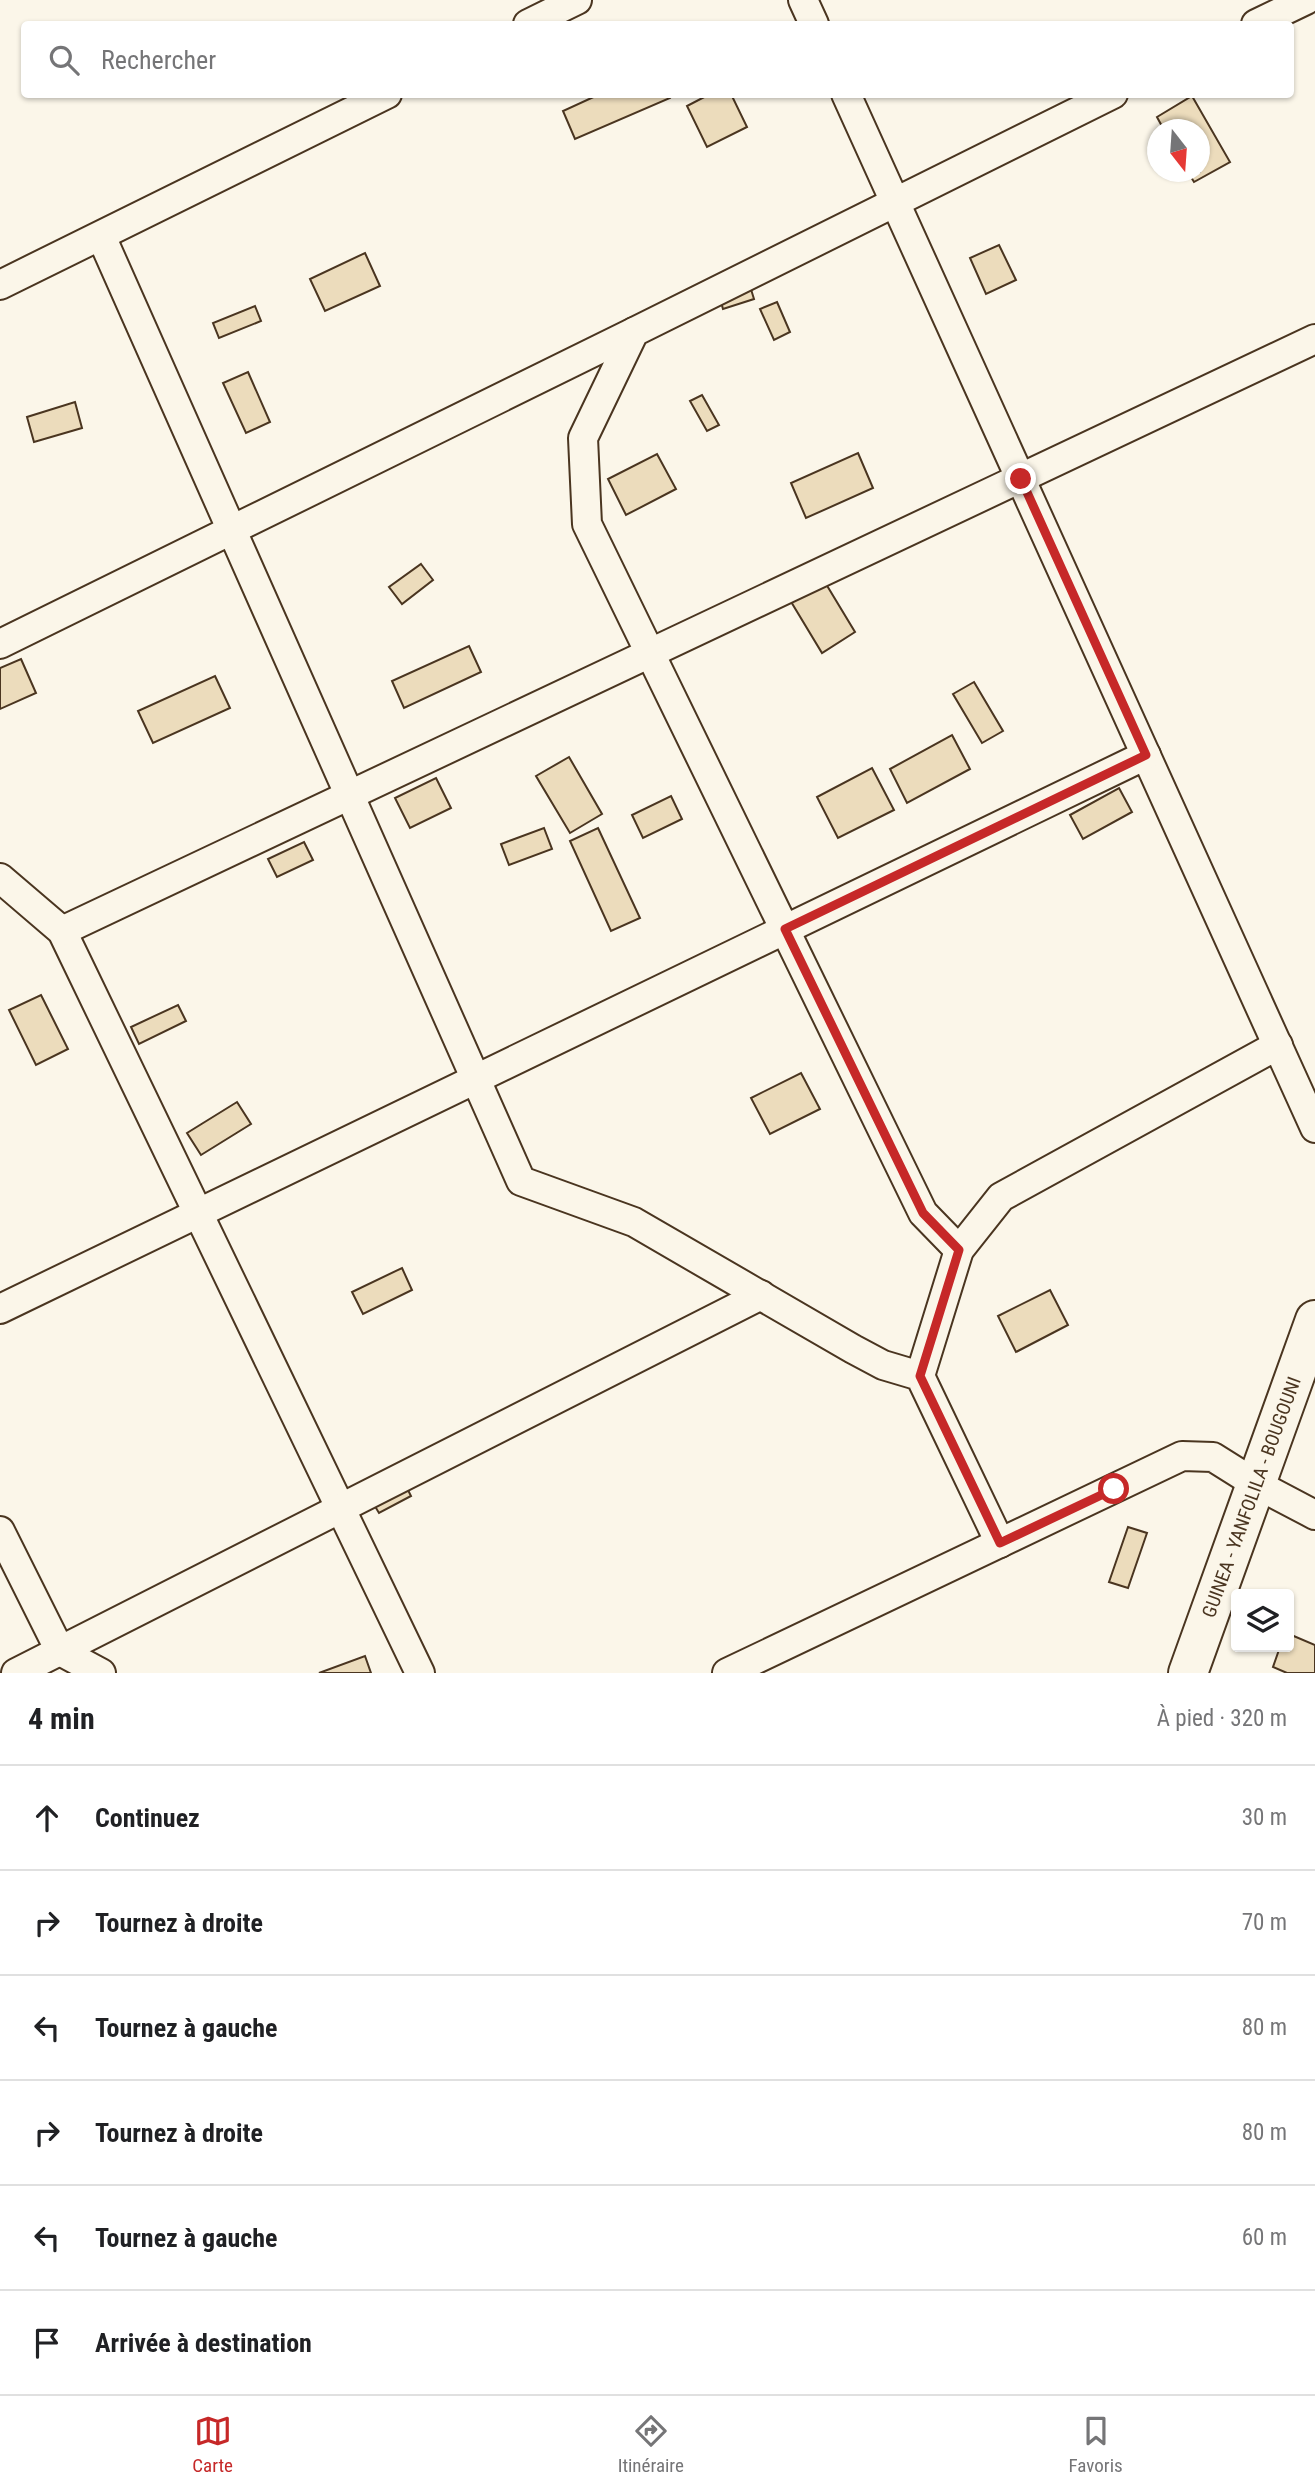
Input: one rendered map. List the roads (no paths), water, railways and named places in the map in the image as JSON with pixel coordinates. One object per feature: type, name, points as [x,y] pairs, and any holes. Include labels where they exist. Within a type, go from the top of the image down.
[{"type":"main road","name":"GUINEA - YANFOLILA - BOUGOUNI","points":[[1188,1673],[1315,1320]]},
{"type":"street","points":[[534,21],[577,0]]},
{"type":"street","points":[[803,0],[813,21]]},
{"type":"street","points":[[1262,21],[1306,0]]},
{"type":"street","points":[[0,285],[379,98]]},
{"type":"street","points":[[848,98],[1315,1128]]},
{"type":"street","points":[[0,645],[1105,98]]},
{"type":"street","points":[[101,236],[521,1181],[634,1222],[883,1365],[920,1376]]},
{"type":"street","points":[[634,332],[583,438],[587,524],[923,1213],[959,1250]]},
{"type":"street","points":[[62,931],[1315,339]]},
{"type":"street","points":[[0,1308],[1146,755]]},
{"type":"street","points":[[0,878],[62,931],[420,1673]]},
{"type":"street","points":[[1000,1543],[920,1376],[959,1250],[1001,1197],[1278,1045]]},
{"type":"street","points":[[16,1673],[761,1295]]},
{"type":"street","points":[[727,1673],[1182,1456],[1213,1457],[1315,1515]]},
{"type":"street","points":[[0,1531],[60,1651],[101,1673]]}]
